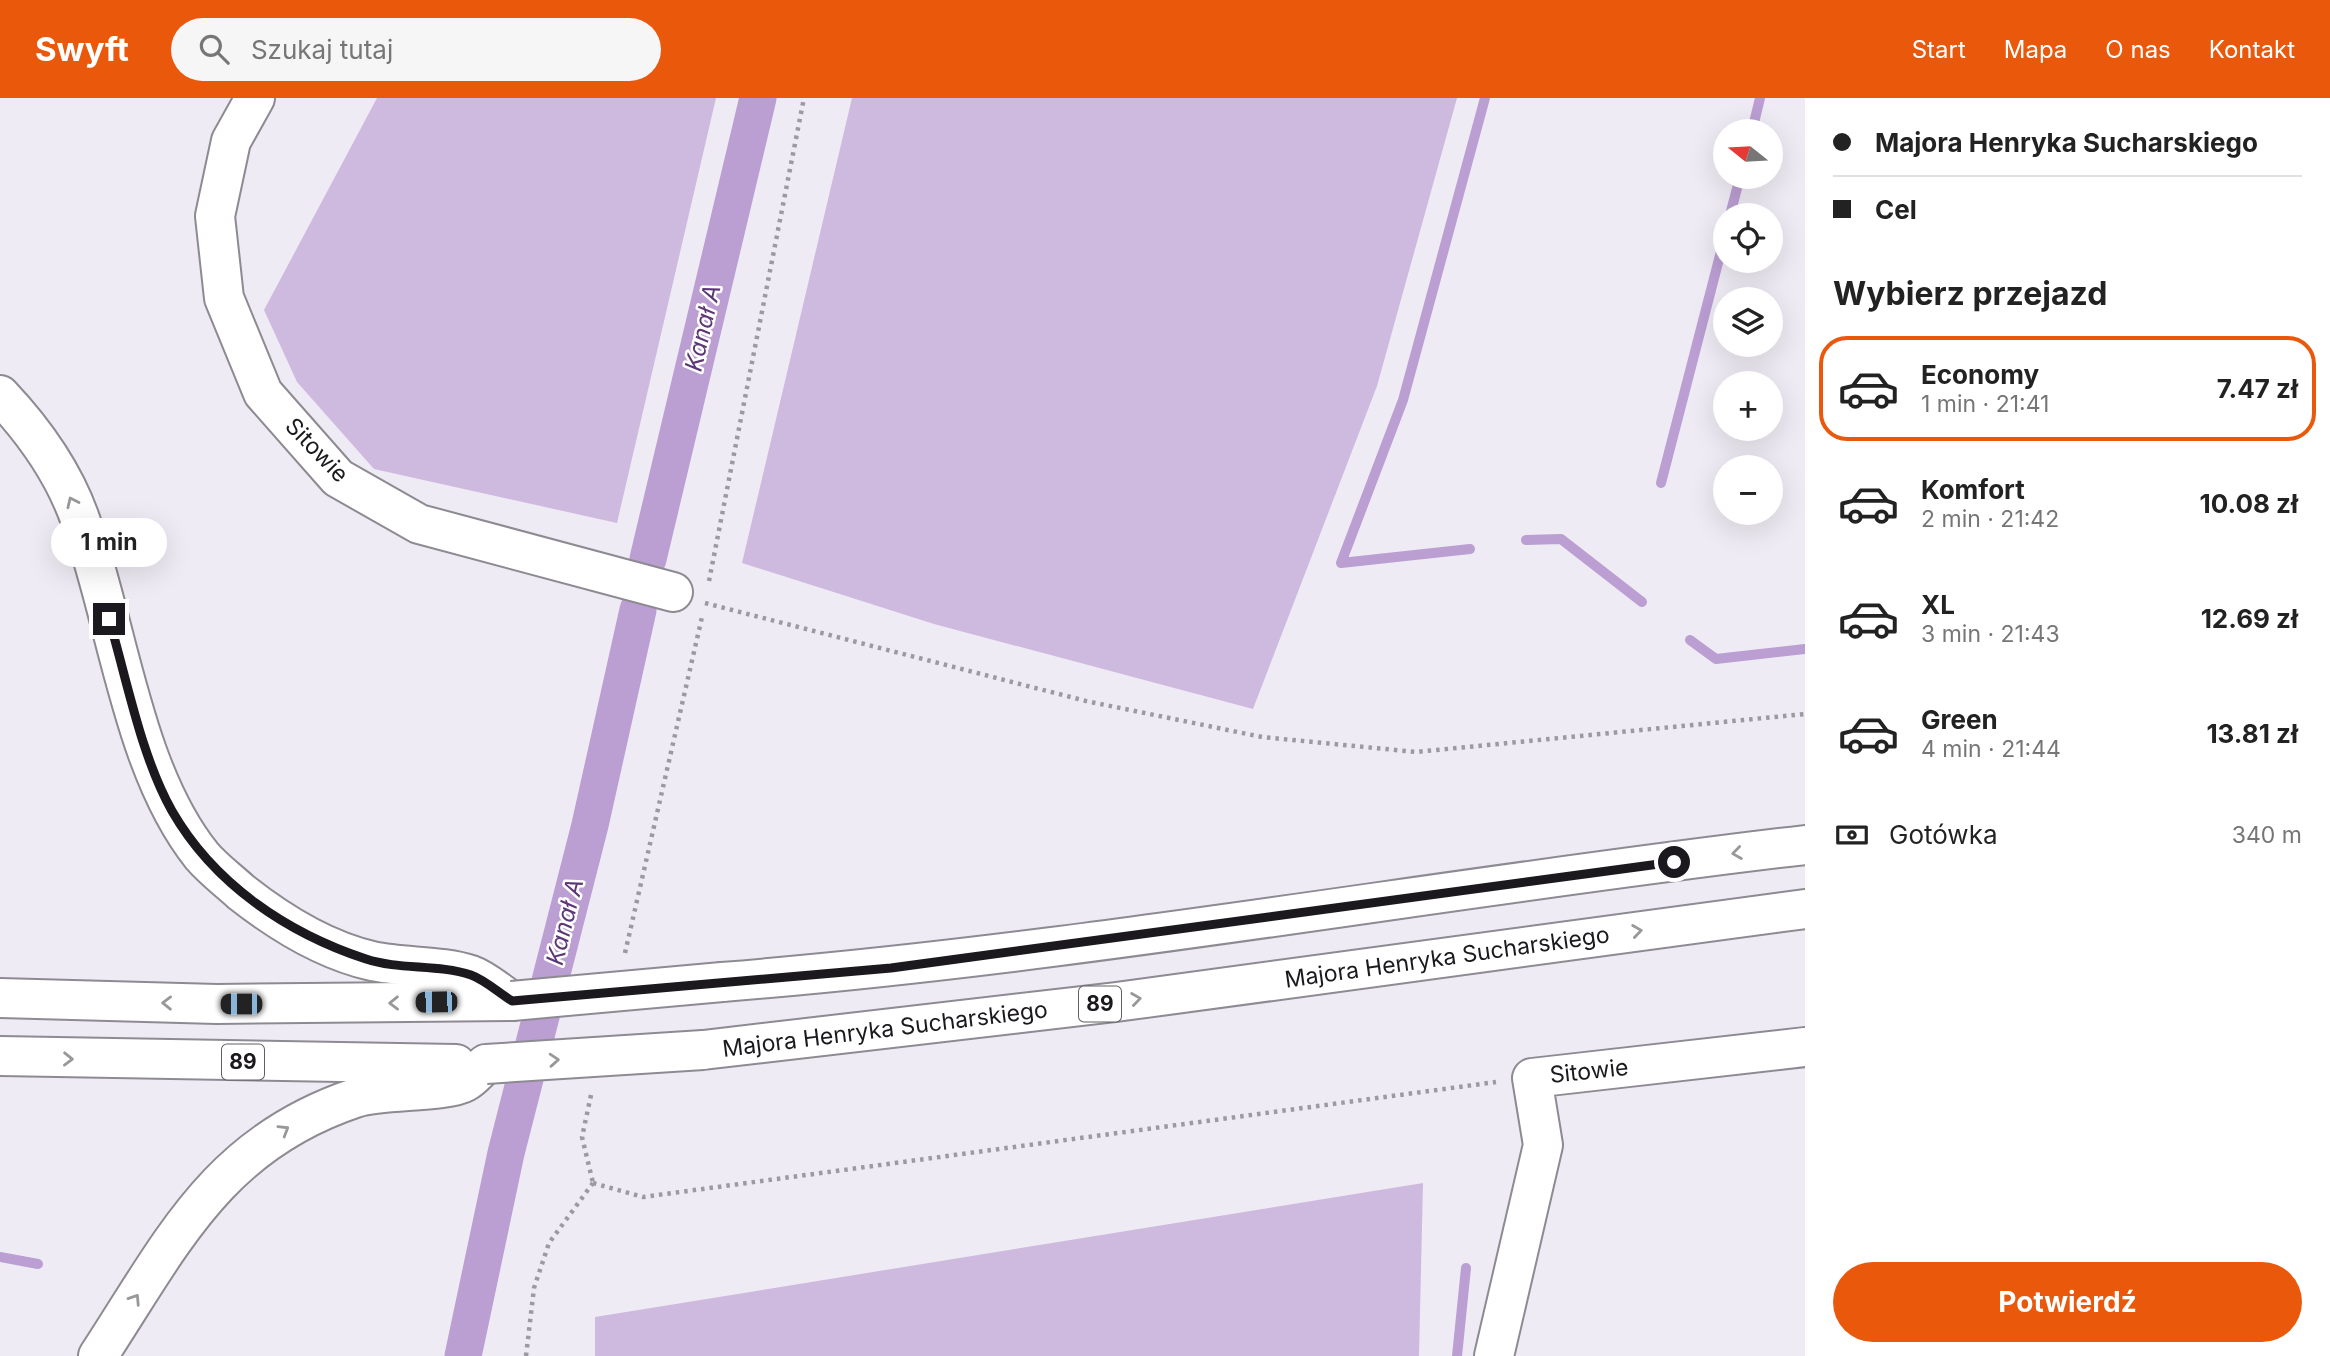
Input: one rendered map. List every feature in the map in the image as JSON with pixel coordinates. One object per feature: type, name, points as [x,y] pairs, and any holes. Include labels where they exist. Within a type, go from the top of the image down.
[{"type":"main road","name":"Sitowie","points":[[255,98],[231,141],[215,216],[224,298],[263,393],[338,478],[419,524],[689,598]]},
{"type":"main road","points":[[0,395],[24,421],[55,465],[80,517],[146,745],[171,809],[203,857],[241,892],[288,926],[325,945],[370,961],[472,975],[512,1001]]},
{"type":"main road","points":[[0,998],[217,1004],[512,1001],[867,970],[1037,950],[1805,845]]},
{"type":"main road","name":"Majora Henryka Sucharskiego","points":[[0,1056],[251,1063],[486,1064],[703,1050],[1116,1002],[1805,909]]},
{"type":"main road","name":"Sitowie","points":[[1494,1356],[1543,1145],[1532,1078],[1805,1047]]},
{"type":"main road","points":[[97,1356],[203,1198],[254,1150],[282,1130],[319,1111],[359,1097],[464,1083],[486,1064]]},
{"type":"path","points":[[622,962],[689,598],[804,98]]},
{"type":"path","points":[[689,598],[1086,701],[1275,738],[1416,752],[1805,714]]},
{"type":"path","points":[[593,1183],[643,1197],[1532,1078]]},
{"type":"path","points":[[526,1356],[534,1288],[549,1243],[593,1183],[582,1137],[594,1083]]},
{"type":"shaded area","points":[[377,98],[716,98],[617,523],[374,469],[297,382],[264,310]]},
{"type":"shaded area","points":[[852,98],[1457,98],[1377,386],[1253,709],[934,624],[742,563]]},
{"type":"shaded area","points":[[1423,1183],[1419,1356],[595,1356],[595,1317]]},
{"type":"waterway","name":"Kanał A","points":[[648,559],[758,98]]},
{"type":"waterway","points":[[1470,549],[1341,563],[1403,400],[1485,98]]},
{"type":"waterway","points":[[1755,119],[1760,98]]},
{"type":"waterway","points":[[1733,203],[1737,189]]},
{"type":"waterway","points":[[1661,483],[1715,273]]},
{"type":"waterway","points":[[1526,540],[1561,539],[1642,602]]},
{"type":"waterway","name":"Kanał A","points":[[463,1356],[506,1153],[590,825],[638,610]]},
{"type":"waterway","points":[[1690,640],[1716,659],[1805,649]]},
{"type":"waterway","points":[[0,1257],[38,1264]]},
{"type":"waterway","points":[[1457,1356],[1466,1268]]},
{"type":"route","points":[[109,619],[146,745],[171,809],[203,857],[241,892],[288,926],[325,945],[370,961],[472,975],[512,1001],[891,968],[1674,862]]}]
